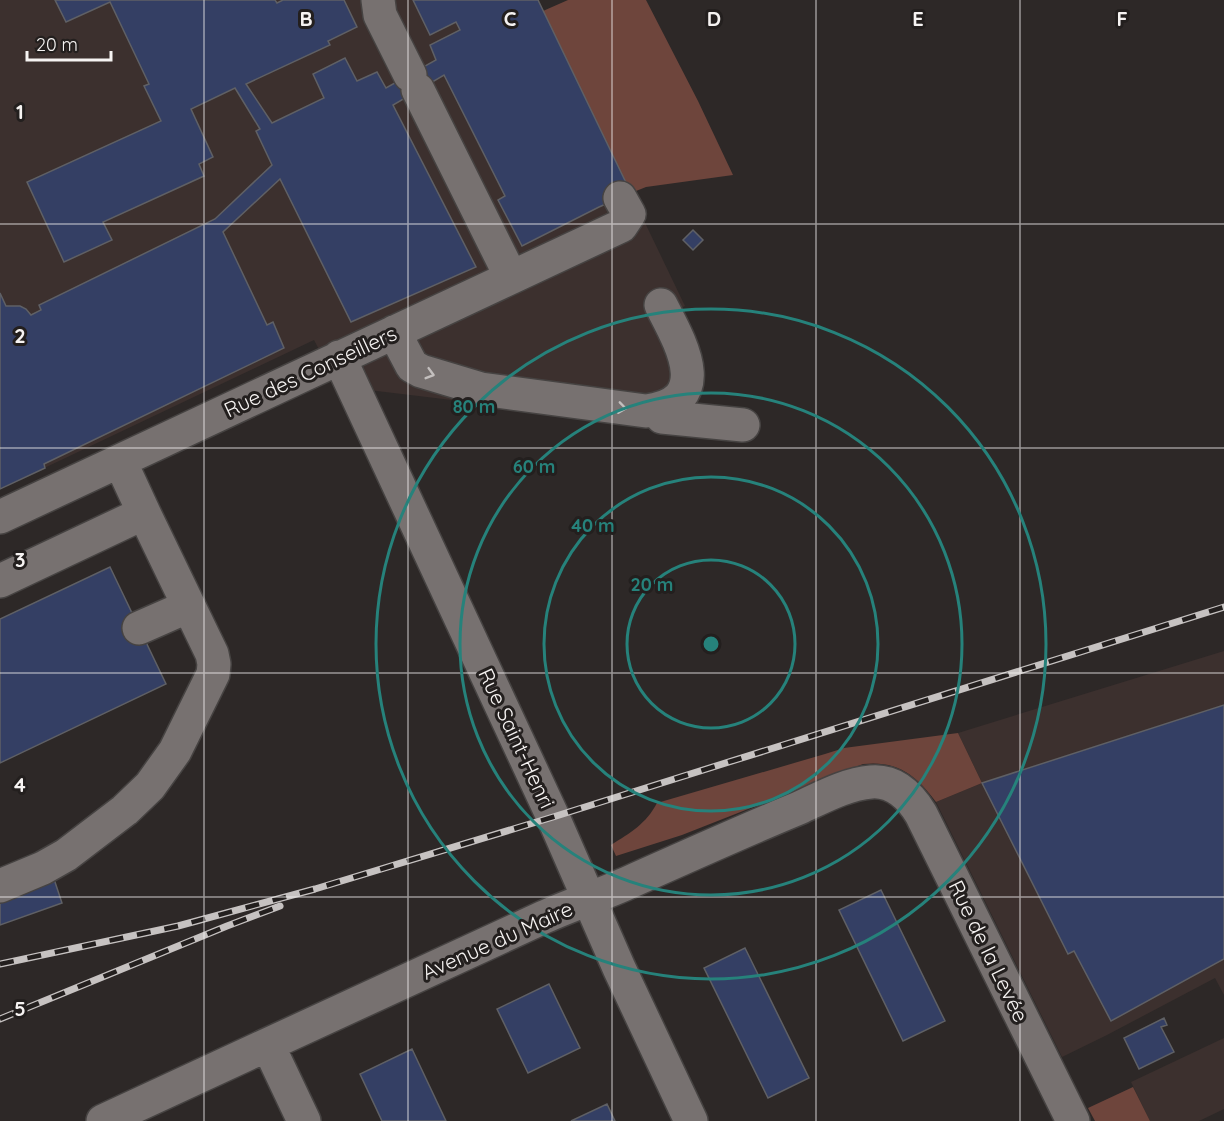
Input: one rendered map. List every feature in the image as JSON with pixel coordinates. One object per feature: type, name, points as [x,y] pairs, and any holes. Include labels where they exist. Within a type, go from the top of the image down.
[{"type":"street","points":[[378,0],[380,15],[511,277]]},
{"type":"street","name":"Rue des Conseillers","points":[[0,517],[511,277],[612,213]]},
{"type":"street","points":[[394,332],[412,366],[421,371],[481,389],[646,411],[656,410],[673,402],[681,395],[688,372],[683,351],[661,305]]},
{"type":"street","name":"Rue Saint-Henri","points":[[339,357],[553,816],[619,968],[692,1121]]},
{"type":"street","points":[[656,410],[662,417],[743,424]]},
{"type":"street","points":[[0,886],[43,868],[66,855],[125,810],[150,786],[175,751],[213,674],[212,654],[120,461]]},
{"type":"street","points":[[0,582],[144,513]]},
{"type":"street","points":[[139,628],[189,606]]},
{"type":"street","name":"Avenue du Maire","points":[[103,1121],[536,921],[630,883],[727,838],[851,786],[874,782],[896,787]]},
{"type":"street","name":"Rue de la Levée","points":[[896,787],[916,805],[921,814],[1073,1121]]},
{"type":"street","points":[[268,1045],[304,1121]]},
{"type":"shaded area","points":[[0,0],[538,0],[685,306],[679,309],[697,360],[634,422],[352,388],[336,382],[314,340],[0,489]]},
{"type":"shaded area","points":[[568,0],[646,0],[733,175],[646,187],[631,193],[543,11]]},
{"type":"shaded area","points":[[1224,651],[1224,995],[1215,978],[1062,1057],[936,802],[982,783],[958,733]]},
{"type":"shaded area","points":[[958,733],[982,783],[936,802],[914,777],[906,772],[886,765],[863,764],[682,835],[616,856],[611,845],[643,822],[657,803],[844,748]]},
{"type":"shaded area","points":[[1224,1038],[1224,1109],[1199,1121],[1150,1121],[1131,1082]]},
{"type":"shaded area","points":[[1133,1087],[1150,1121],[1095,1121],[1088,1108]]},
{"type":"building","points":[[55,0],[275,0],[277,3],[283,0],[344,0],[357,27],[328,41],[330,45],[246,84],[272,123],[324,98],[313,74],[345,58],[357,81],[377,72],[386,88],[436,60],[430,45],[460,30],[456,22],[430,35],[413,0],[538,0],[631,193],[522,246],[498,200],[505,196],[444,75],[393,105],[476,267],[351,322],[280,179],[223,232],[267,325],[273,322],[284,348],[44,464],[45,468],[0,489],[0,293],[6,306],[20,306],[31,315],[41,310],[39,305],[215,219],[272,165],[256,131],[260,129],[235,88],[191,109],[213,157],[199,164],[204,176],[103,222],[112,240],[64,262],[27,182],[161,121],[144,86],[149,84],[110,2],[66,22]]},
{"type":"building","points":[[693,230],[703,240],[693,250],[683,240]]},
{"type":"building","points":[[110,567],[166,684],[0,763],[0,619]]},
{"type":"building","points":[[1224,705],[1224,959],[1111,1021],[1074,951],[1068,954],[982,783]]},
{"type":"building","points":[[53,876],[62,903],[0,925],[0,894]]},
{"type":"building","points":[[881,890],[945,1021],[903,1041],[839,910]]},
{"type":"building","points":[[745,948],[809,1078],[768,1098],[704,968]]},
{"type":"building","points":[[549,984],[580,1048],[528,1073],[497,1009]]},
{"type":"building","points":[[1164,1018],[1167,1025],[1161,1027],[1174,1052],[1139,1069],[1124,1038]]},
{"type":"building","points":[[412,1049],[446,1121],[382,1121],[360,1074]]},
{"type":"building","points":[[607,1104],[615,1121],[571,1121]]},
{"type":"railway","points":[[0,964],[178,926],[315,889],[1224,607]]},
{"type":"railway","points":[[0,1019],[280,906]]}]
